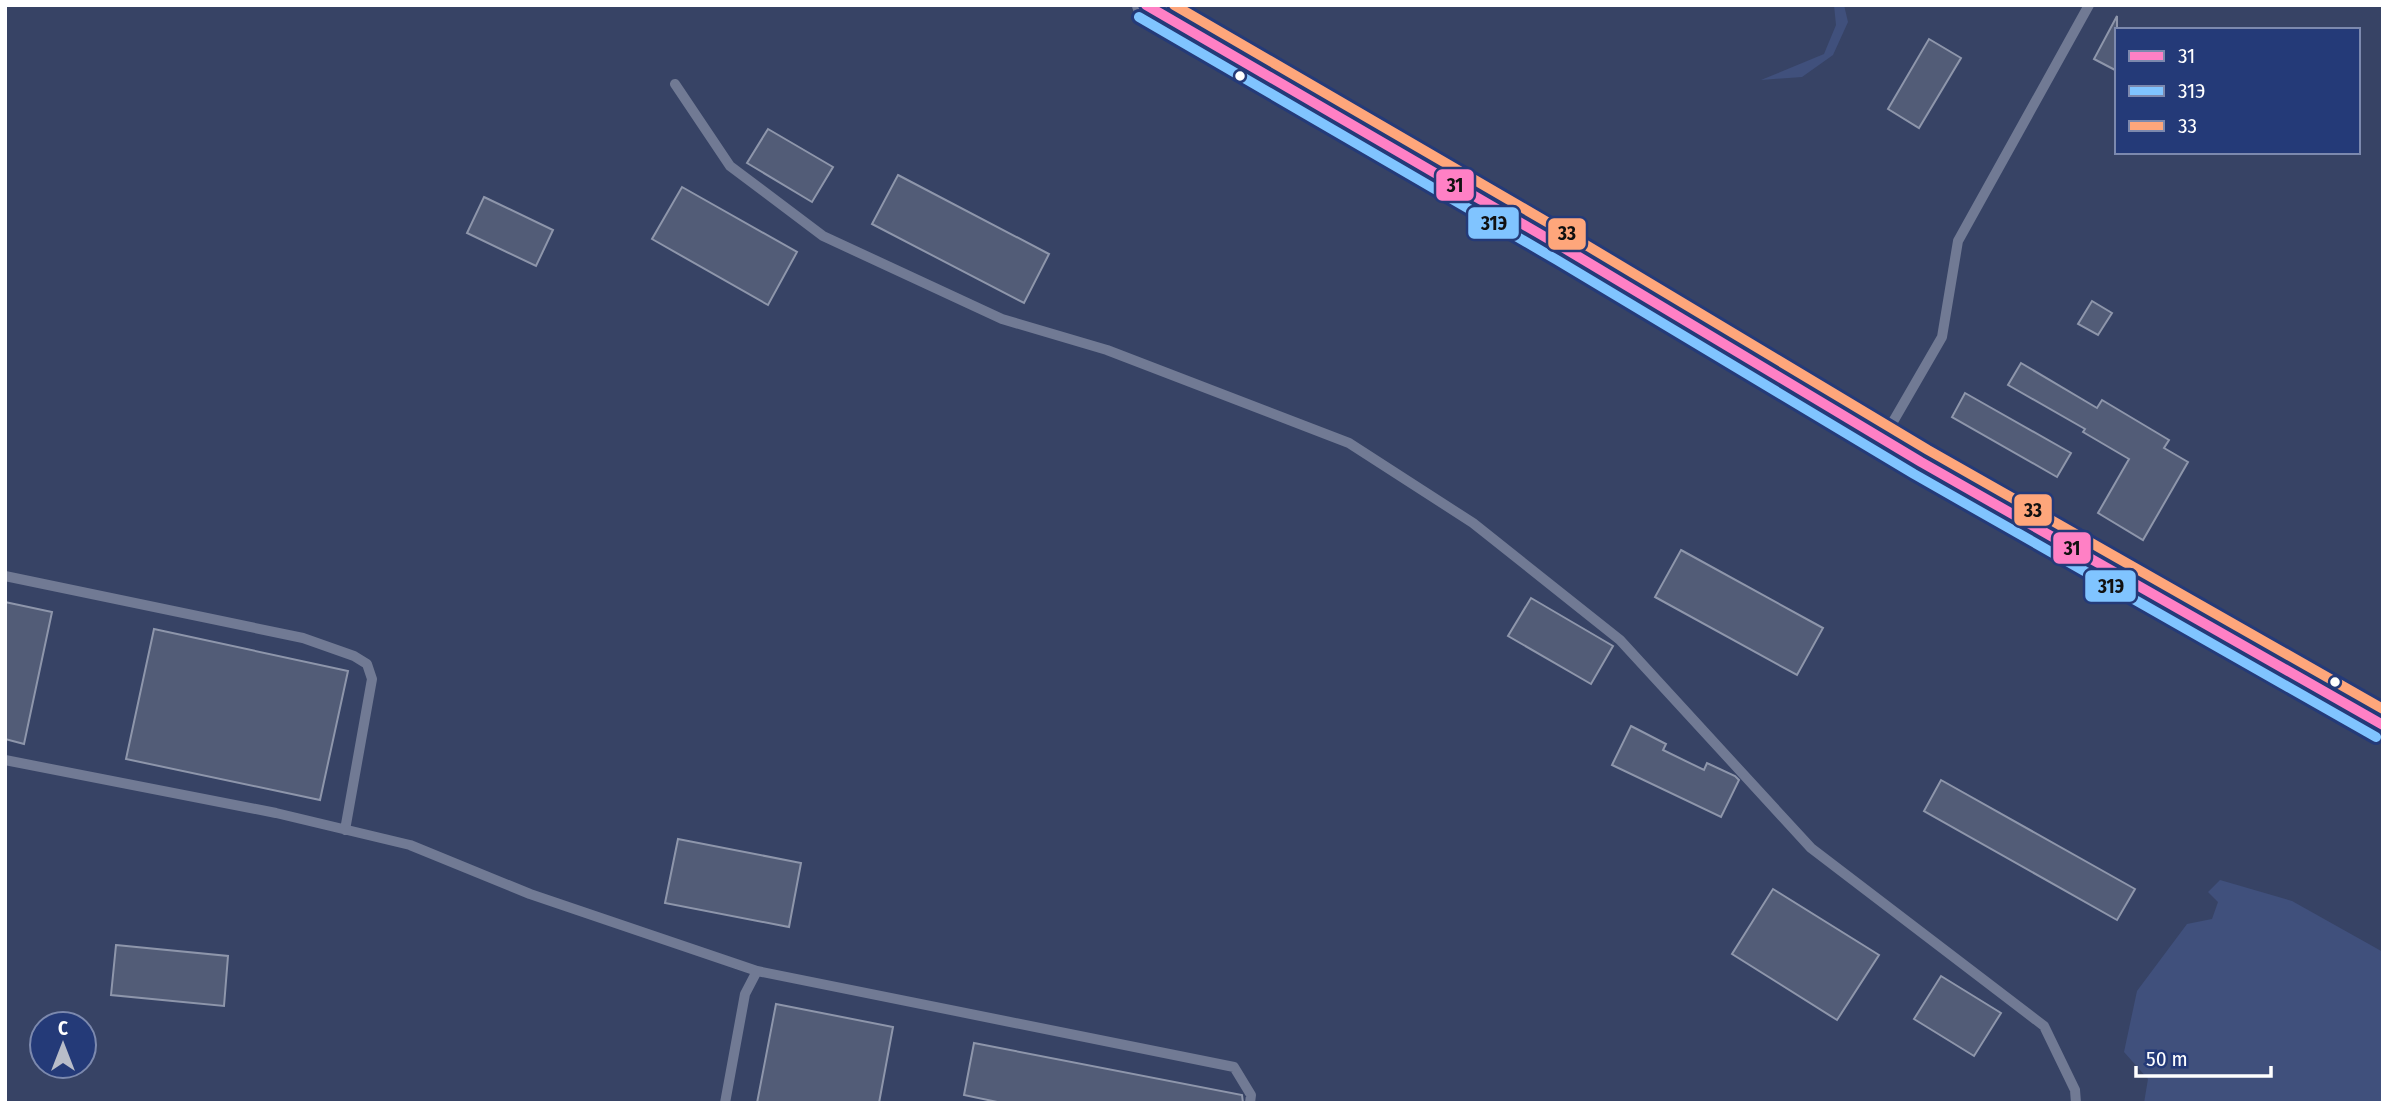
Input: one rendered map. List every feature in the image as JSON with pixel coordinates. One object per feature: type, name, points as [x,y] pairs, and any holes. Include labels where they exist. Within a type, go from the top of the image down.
[{"type":"main road","points":[[1146,5],[1564,248],[1883,439],[2383,725]]},
{"type":"lane","points":[[1883,439],[1942,337],[1958,241],[2089,5]]},
{"type":"lane","points":[[675,84],[730,166],[823,236],[1002,319],[1107,350],[1349,443],[1473,523],[1620,639],[1811,848],[2044,1026],[2075,1090],[2076,1103]]},
{"type":"lane","points":[[5,576],[303,638],[354,656],[367,664],[372,679],[345,830]]},
{"type":"lane","points":[[5,760],[276,813],[410,845],[530,894],[757,971],[1234,1067],[1251,1095],[1250,1103]]},
{"type":"lane","points":[[725,1103],[745,994],[757,971]]},
{"type":"water","points":[[1834,5],[1844,5],[1848,22],[1833,55],[1802,77],[1761,80],[1824,54],[1836,25]]},
{"type":"water","points":[[2220,880],[2292,901],[2383,952],[2383,1103],[2144,1103],[2148,1079],[2124,1052],[2137,991],[2187,924],[2212,919],[2218,902],[2208,892]]},
{"type":"building","points":[[2117,16],[2115,70],[2094,59]]},
{"type":"building","points":[[1929,39],[1961,58],[1919,128],[1888,109]]},
{"type":"building","points":[[768,129],[833,167],[812,202],[747,163]]},
{"type":"building","points":[[898,175],[1049,254],[1024,303],[872,224]]},
{"type":"building","points":[[682,187],[797,252],[768,305],[652,239]]},
{"type":"building","points":[[484,197],[553,230],[536,266],[467,233]]},
{"type":"building","points":[[2092,301],[2112,313],[2098,335],[2078,324]]},
{"type":"building","points":[[2021,363],[2097,408],[2102,400],[2169,440],[2164,448],[2188,462],[2143,540],[2098,513],[2129,459],[2083,432],[2085,429],[2008,385]]},
{"type":"building","points":[[1965,393],[2071,453],[2057,477],[1952,417]]},
{"type":"building","points":[[1681,550],[1823,628],[1797,675],[1655,597]]},
{"type":"building","points":[[1531,598],[1613,646],[1591,684],[1508,636]]},
{"type":"building","points":[[5,602],[52,612],[24,744],[5,739]]},
{"type":"building","points":[[154,629],[348,671],[320,800],[126,759]]},
{"type":"building","points":[[1631,726],[1666,744],[1663,750],[1704,770],[1707,763],[1739,780],[1721,817],[1612,765]]},
{"type":"building","points":[[1941,780],[2135,889],[2117,920],[1924,811]]},
{"type":"building","points":[[678,839],[801,863],[789,927],[665,903]]},
{"type":"building","points":[[1773,889],[1879,955],[1837,1020],[1732,954]]},
{"type":"building","points":[[116,945],[228,956],[224,1006],[111,995]]},
{"type":"building","points":[[1941,976],[2001,1013],[1974,1056],[1914,1019]]},
{"type":"building","points":[[776,1004],[893,1027],[879,1103],[757,1103]]},
{"type":"building","points":[[974,1043],[1242,1095],[1243,1103],[1002,1103],[964,1095]]},
{"type":"transit line","name":"31","points":[[1146,5],[1564,248],[1921,462],[2383,725]]},
{"type":"transit line","name":"33","points":[[1174,5],[1571,236],[1928,450],[2383,709]]},
{"type":"transit line","name":"31Э","points":[[1139,17],[1557,260],[1914,474],[2376,737]]}]
